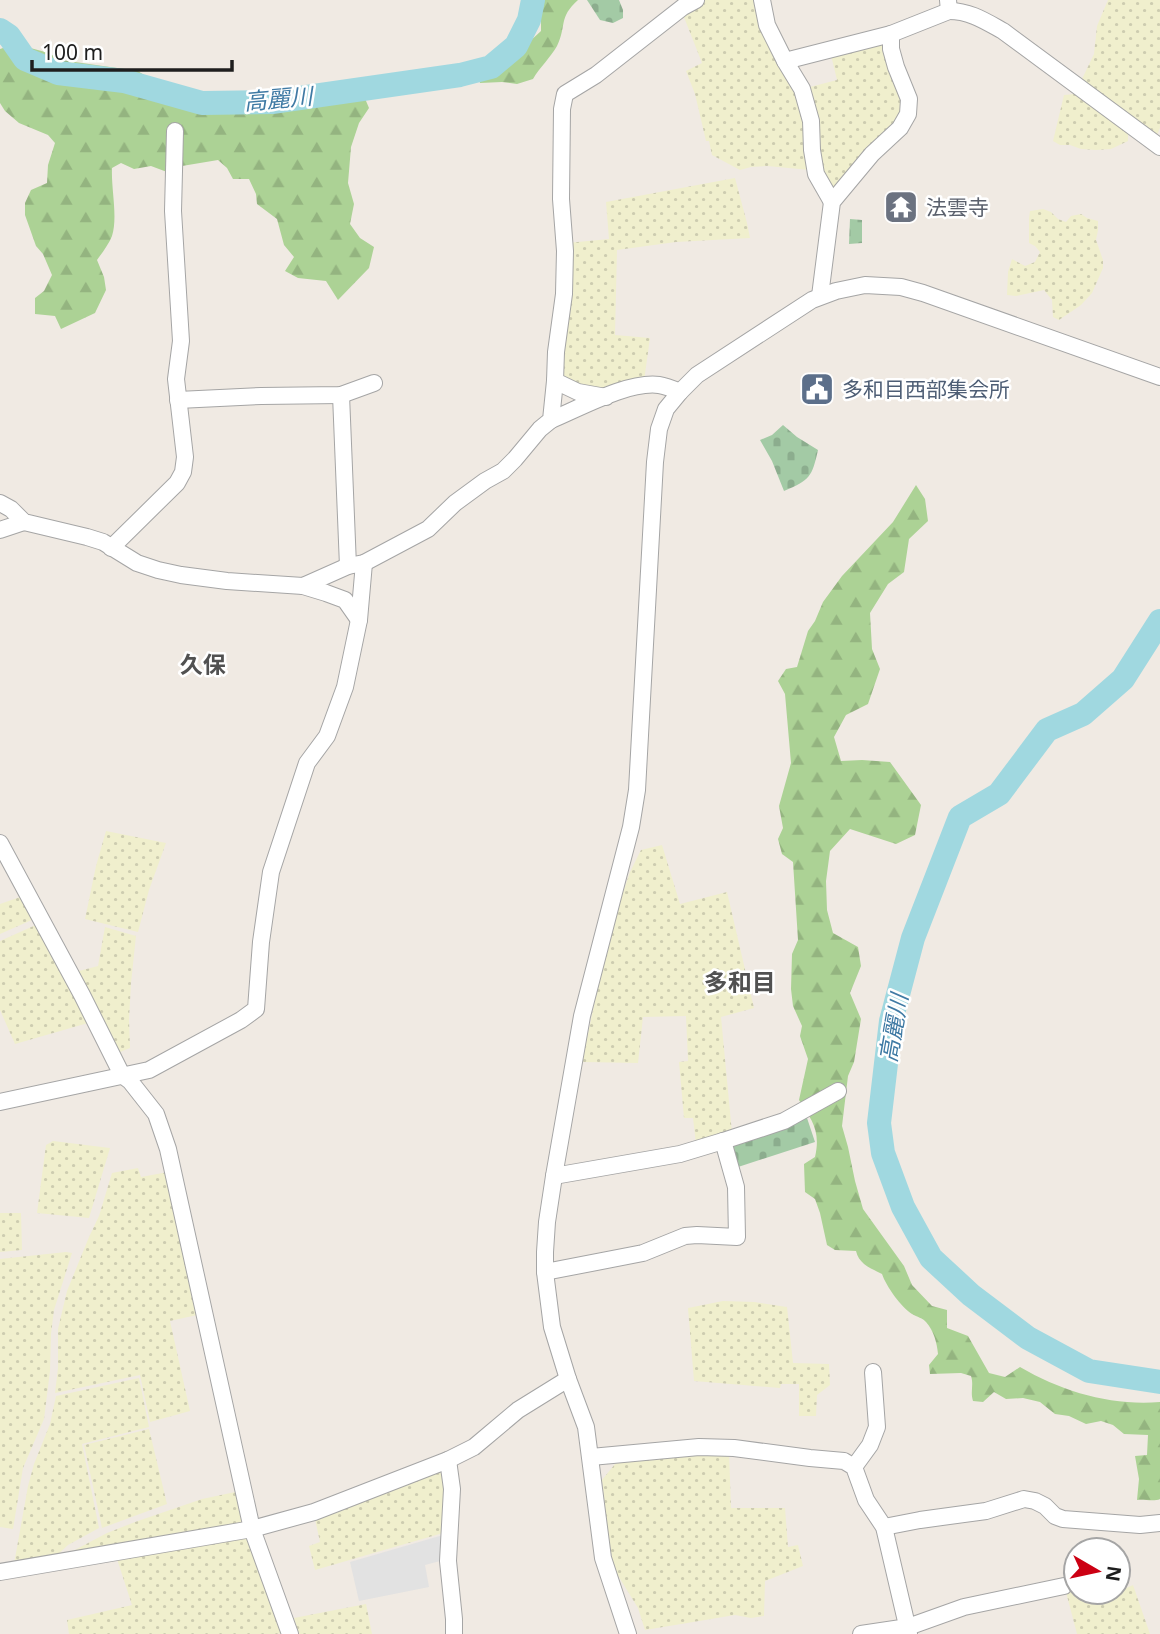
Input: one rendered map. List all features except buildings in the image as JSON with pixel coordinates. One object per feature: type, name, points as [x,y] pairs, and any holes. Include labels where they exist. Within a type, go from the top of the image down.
[{"type":"street","points":[[551,420],[564,294],[565,251],[561,200],[562,109],[565,94],[596,75],[683,7],[696,0]]},
{"type":"street","points":[[762,0],[767,24],[802,89],[811,121],[816,174],[832,202]]},
{"type":"street","points":[[785,61],[891,34],[948,6],[976,16],[1003,31],[1160,147]]},
{"type":"street","points":[[820,296],[832,202],[872,154],[900,128],[908,114],[909,99],[891,49],[891,34]]},
{"type":"street","points":[[111,548],[177,483],[183,472],[185,457],[176,379],[181,341],[173,211],[175,131]]},
{"type":"street","points":[[628,1634],[603,1558],[586,1427],[552,1327],[545,1272],[547,1222],[582,1016],[631,827],[637,790],[658,435],[666,409],[697,375],[820,296],[865,285],[901,287],[938,298],[1160,377]]},
{"type":"street","points":[[555,381],[578,392],[606,397]]},
{"type":"street","points":[[178,400],[341,395],[374,383]]},
{"type":"street","points":[[303,586],[356,565],[428,529],[455,503],[503,471],[551,420],[627,388],[645,384],[661,385],[680,391]]},
{"type":"street","points":[[0,1102],[149,1069],[241,1020],[256,1009],[261,942],[271,872],[307,763],[327,736],[337,713],[359,620],[341,395]]},
{"type":"street","points":[[0,503],[11,509],[24,522],[103,542],[137,563],[158,570],[227,581],[303,586],[326,593],[345,600],[359,620]]},
{"type":"street","points":[[0,530],[24,522]]},
{"type":"street","points":[[0,844],[122,1075],[156,1114],[168,1149],[252,1529],[290,1634]]},
{"type":"street","points":[[554,1176],[680,1154],[784,1121],[838,1091]]},
{"type":"street","points":[[545,1272],[643,1254],[685,1236],[737,1237],[736,1187],[723,1141]]},
{"type":"street","points":[[853,1466],[870,1445],[877,1427],[873,1372]]},
{"type":"street","points":[[0,1572],[252,1529],[314,1512],[449,1460],[474,1447],[518,1410],[568,1379]]},
{"type":"street","points":[[591,1457],[699,1447],[734,1448],[844,1461],[853,1466],[866,1500],[884,1527],[909,1630]]},
{"type":"street","points":[[449,1460],[452,1489],[447,1561],[454,1634]]},
{"type":"street","points":[[884,1527],[986,1511],[1024,1499],[1045,1506],[1055,1517],[1063,1519],[1140,1525],[1160,1523]]},
{"type":"street","points":[[861,1634],[909,1630],[964,1607],[1062,1586]]},
{"type":"green space","points":[[578,0],[565,17],[560,39],[552,54],[533,79],[517,84],[480,83],[479,78],[500,69],[541,31],[537,2]]},
{"type":"green space","points":[[587,0],[619,0],[623,18],[613,23],[600,20]]},
{"type":"green space","points":[[703,0],[757,0],[801,99],[810,170],[767,166],[740,170],[712,155],[686,71],[702,63],[682,12]]},
{"type":"green space","points":[[1108,0],[1160,0],[1160,128],[1156,137],[1082,79],[1094,54],[1097,26]]},
{"type":"green space","points":[[883,40],[905,100],[900,119],[835,194],[818,170],[806,88],[837,80],[830,51]]},
{"type":"green space","points":[[23,46],[49,53],[61,60],[138,71],[160,86],[189,95],[197,93],[251,100],[259,94],[269,92],[307,93],[361,89],[369,108],[359,123],[351,147],[348,183],[354,204],[350,224],[360,238],[374,247],[369,268],[338,300],[326,281],[298,278],[285,271],[294,257],[284,245],[277,219],[257,204],[249,179],[233,179],[227,168],[218,160],[176,167],[167,172],[151,166],[134,169],[121,163],[112,168],[114,228],[109,242],[97,260],[106,290],[95,313],[61,329],[55,316],[35,314],[35,298],[44,291],[52,275],[43,254],[36,246],[25,215],[25,203],[31,190],[47,183],[48,165],[55,143],[48,135],[19,123],[0,103],[0,49]]},
{"type":"green space","points":[[1075,94],[1128,133],[1128,141],[1111,149],[1096,150],[1060,145],[1053,141],[1064,95]]},
{"type":"green space","points":[[735,178],[750,238],[676,242],[617,250],[615,335],[650,338],[644,381],[604,394],[559,376],[567,243],[609,239],[606,202]]},
{"type":"green space","points":[[1043,209],[1066,222],[1071,216],[1081,214],[1098,221],[1096,240],[1103,268],[1092,293],[1081,305],[1059,320],[1053,317],[1052,300],[1044,290],[1016,296],[1007,295],[1008,272],[1012,259],[1025,266],[1035,262],[1040,252],[1029,243],[1029,218],[1030,211]]},
{"type":"green space","points":[[850,219],[862,220],[862,243],[849,244]]},
{"type":"green space","points":[[783,425],[818,450],[814,466],[805,480],[784,491],[760,440],[772,435]]},
{"type":"green space","points":[[916,485],[925,499],[928,521],[909,539],[904,572],[888,584],[870,613],[872,649],[880,669],[868,704],[846,715],[834,737],[841,761],[890,762],[921,805],[915,835],[896,844],[850,829],[830,851],[826,881],[827,910],[833,933],[858,947],[861,966],[850,993],[861,1019],[854,1062],[848,1076],[842,1126],[855,1181],[863,1209],[904,1266],[912,1285],[932,1306],[947,1310],[947,1328],[968,1336],[989,1373],[1005,1377],[1020,1367],[1053,1384],[1088,1395],[1124,1402],[1160,1402],[1158,1500],[1137,1500],[1139,1479],[1135,1456],[1147,1455],[1148,1435],[1124,1434],[1113,1425],[1101,1421],[1086,1424],[1069,1416],[1055,1414],[1040,1402],[1023,1398],[1006,1399],[994,1392],[983,1402],[973,1401],[971,1376],[961,1373],[930,1374],[929,1365],[938,1354],[935,1337],[929,1326],[903,1306],[882,1274],[862,1262],[856,1251],[835,1250],[827,1245],[815,1199],[805,1192],[804,1164],[815,1157],[817,1140],[811,1120],[799,1100],[808,1059],[800,1036],[802,1026],[793,1006],[791,989],[792,954],[798,940],[793,862],[782,854],[778,839],[783,828],[779,806],[791,763],[785,694],[778,681],[786,669],[797,667],[808,631],[823,602],[842,576],[893,522]]},
{"type":"green space","points":[[106,831],[166,843],[149,890],[138,932],[85,919]]},
{"type":"green space","points":[[662,845],[680,904],[727,892],[754,1008],[721,1017],[732,1133],[696,1144],[693,1118],[684,1118],[679,1062],[688,1061],[686,1016],[643,1017],[638,1063],[582,1062],[600,977],[630,872],[641,850]]},
{"type":"green space","points":[[23,896],[34,919],[0,934],[0,904]]},
{"type":"green space","points":[[38,924],[88,1023],[15,1044],[0,1010],[0,941]]},
{"type":"green space","points":[[105,927],[136,936],[129,1020],[130,1048],[120,1052],[79,971],[98,966]]},
{"type":"green space","points":[[807,1118],[815,1142],[735,1168],[728,1143]]},
{"type":"green space","points":[[53,1141],[110,1148],[89,1218],[37,1213],[46,1145]]},
{"type":"green space","points":[[138,1168],[141,1177],[168,1172],[197,1315],[170,1321],[190,1411],[150,1422],[140,1375],[55,1393],[58,1329],[67,1291],[99,1216],[112,1173]]},
{"type":"green space","points":[[0,1213],[21,1213],[22,1250],[0,1252]]},
{"type":"green space","points":[[72,1253],[54,1310],[44,1419],[23,1468],[13,1529],[0,1527],[0,1259]]},
{"type":"green space","points":[[723,1301],[787,1307],[793,1363],[829,1364],[830,1385],[817,1395],[816,1416],[799,1416],[799,1384],[781,1384],[780,1388],[694,1381],[688,1308]]},
{"type":"green space","points":[[139,1378],[149,1427],[82,1444],[99,1528],[68,1545],[54,1558],[14,1564],[28,1486],[50,1424],[56,1396]]},
{"type":"green space","points":[[149,1429],[167,1504],[102,1528],[84,1445]]},
{"type":"green space","points":[[729,1452],[731,1508],[785,1508],[788,1547],[798,1545],[803,1566],[765,1581],[764,1616],[751,1618],[735,1615],[645,1630],[638,1608],[614,1569],[602,1480],[615,1464],[643,1456]]},
{"type":"green space","points":[[437,1471],[445,1476],[443,1533],[315,1570],[309,1546],[320,1542],[315,1519]]},
{"type":"green space","points":[[240,1491],[244,1524],[70,1555],[107,1533],[135,1522],[202,1499]]},
{"type":"green space","points":[[250,1537],[285,1632],[69,1634],[67,1620],[132,1605],[117,1559]]},
{"type":"green space","points":[[1133,1585],[1150,1634],[1077,1634],[1070,1606],[1132,1606]]},
{"type":"green space","points":[[366,1604],[372,1634],[299,1634],[294,1618]]},
{"type":"shaded area","points":[[443,1535],[444,1560],[425,1565],[429,1587],[359,1601],[350,1562]]},
{"type":"waterway","name":"高麗川","points":[[0,30],[9,36],[25,59],[58,73],[124,81],[202,103],[272,102],[460,75],[491,67],[516,46],[529,20],[533,0]]},
{"type":"waterway","name":"高麗川","points":[[1160,621],[1123,679],[1083,714],[1047,730],[999,794],[960,817],[913,938],[891,1021],[879,1123],[883,1153],[903,1207],[931,1258],[971,1295],[1028,1338],[1089,1371],[1160,1382]]},
{"type":"place","name":"法雲寺","points":[[901,207]]},
{"type":"place","name":"多和目西部集会所","points":[[817,389]]},
{"type":"district","name":"久保","points":[[203,664]]},
{"type":"district","name":"多和目","points":[[740,981]]}]
